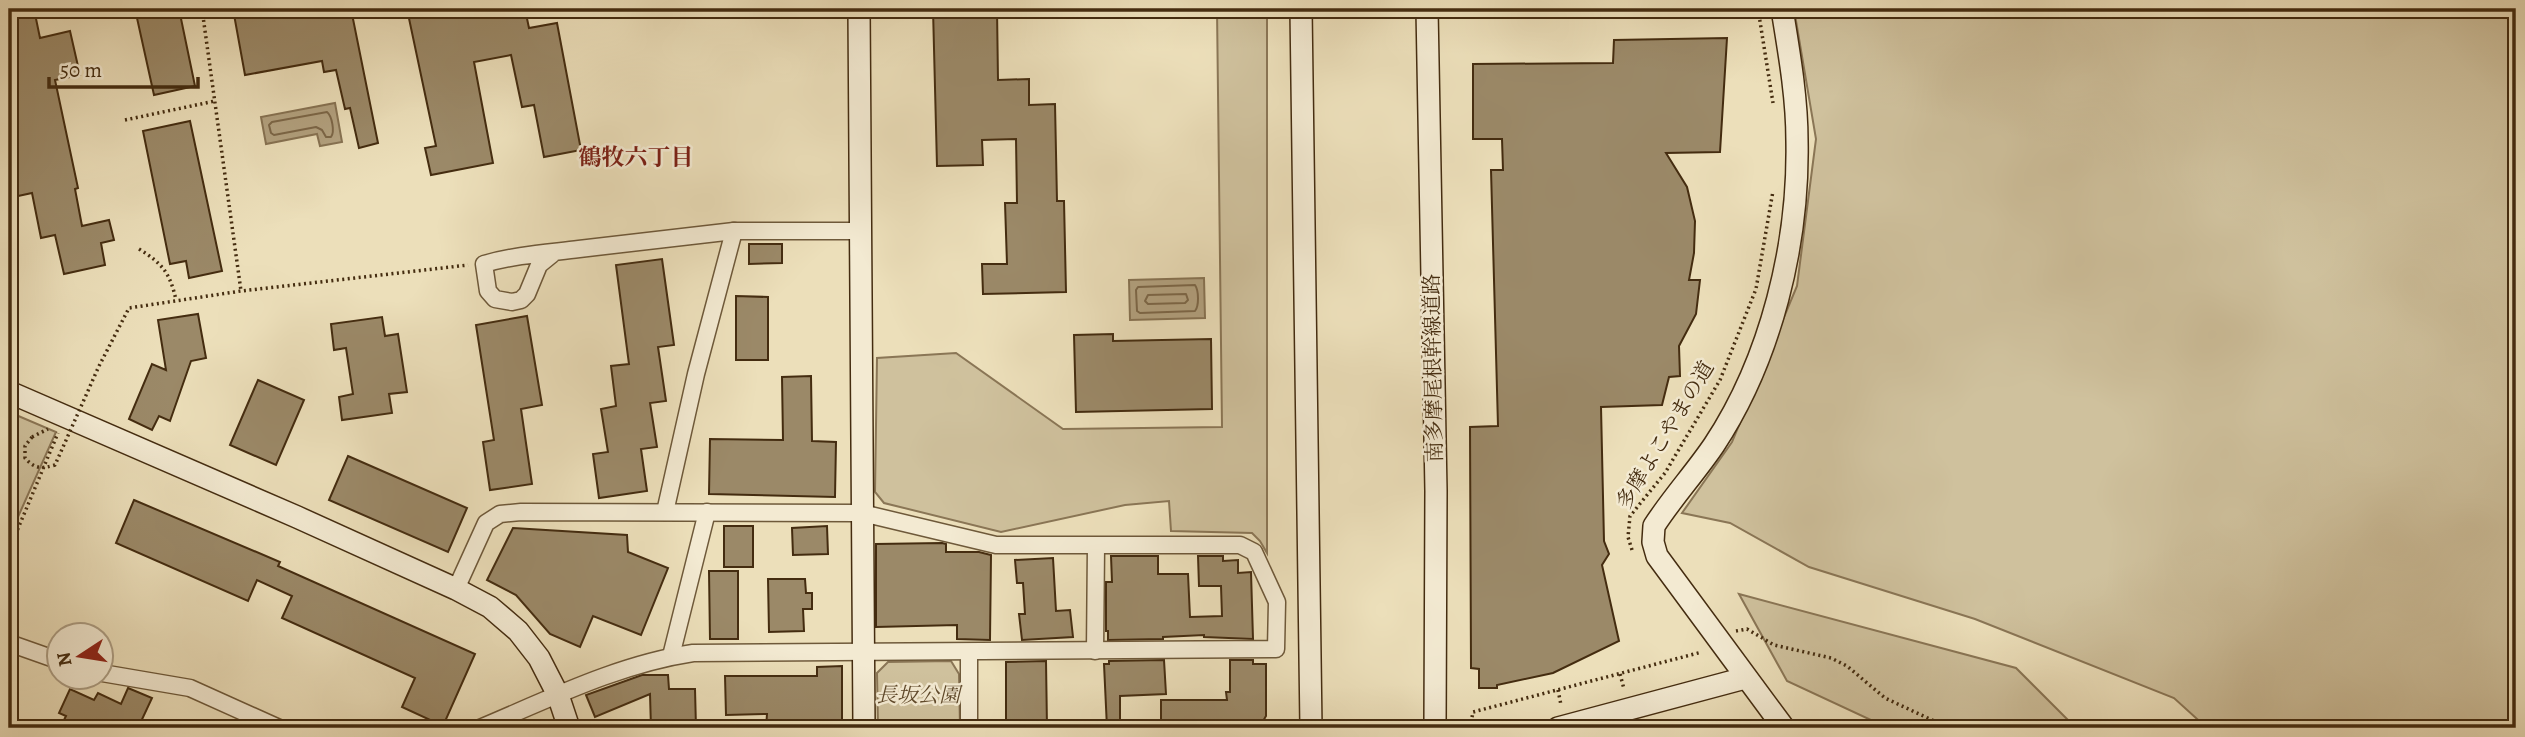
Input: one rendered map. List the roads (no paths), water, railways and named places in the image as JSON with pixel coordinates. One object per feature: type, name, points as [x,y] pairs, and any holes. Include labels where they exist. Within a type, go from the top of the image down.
[{"type":"street","points":[[859,9],[864,728]]},
{"type":"street","points":[[1301,9],[1311,728]]},
{"type":"street","name":"南多摩尾根幹線道路","points":[[1427,9],[1436,491],[1435,728]]},
{"type":"street","points":[[1782,9],[1797,138],[1795,202],[1783,277],[1770,326],[1746,386],[1714,445],[1654,526],[1653,542],[1657,556],[1784,728]]},
{"type":"street","points":[[555,252],[539,265],[527,294],[521,300],[512,302],[495,299],[488,291],[484,264],[505,258],[555,252],[734,231],[861,231]]},
{"type":"street","points":[[665,512],[696,374],[734,231]]},
{"type":"street","points":[[9,392],[456,589],[490,607],[518,631],[539,658],[558,695],[569,728]]},
{"type":"street","points":[[671,656],[707,512]]},
{"type":"street","points":[[456,589],[486,523],[500,514],[862,513],[996,545],[1240,544],[1254,552],[1277,602],[1276,649],[694,653],[671,656],[624,670],[480,728]]},
{"type":"street","points":[[1095,651],[1096,545]]},
{"type":"street","points":[[9,643],[46,656]]},
{"type":"street","points":[[969,652],[969,728]]},
{"type":"street","points":[[116,675],[190,688],[279,728]]},
{"type":"street","points":[[1558,728],[1745,678]]},
{"type":"water","points":[[335,103],[342,142],[320,146],[317,134],[266,144],[261,117]]},
{"type":"water","points":[[1204,278],[1205,318],[1130,320],[1129,280]]},
{"type":"district","name":"鶴牧六丁目","points":[[636,157]]},
{"type":"park label","name":"長坂公園","points":[[918,695]]}]
